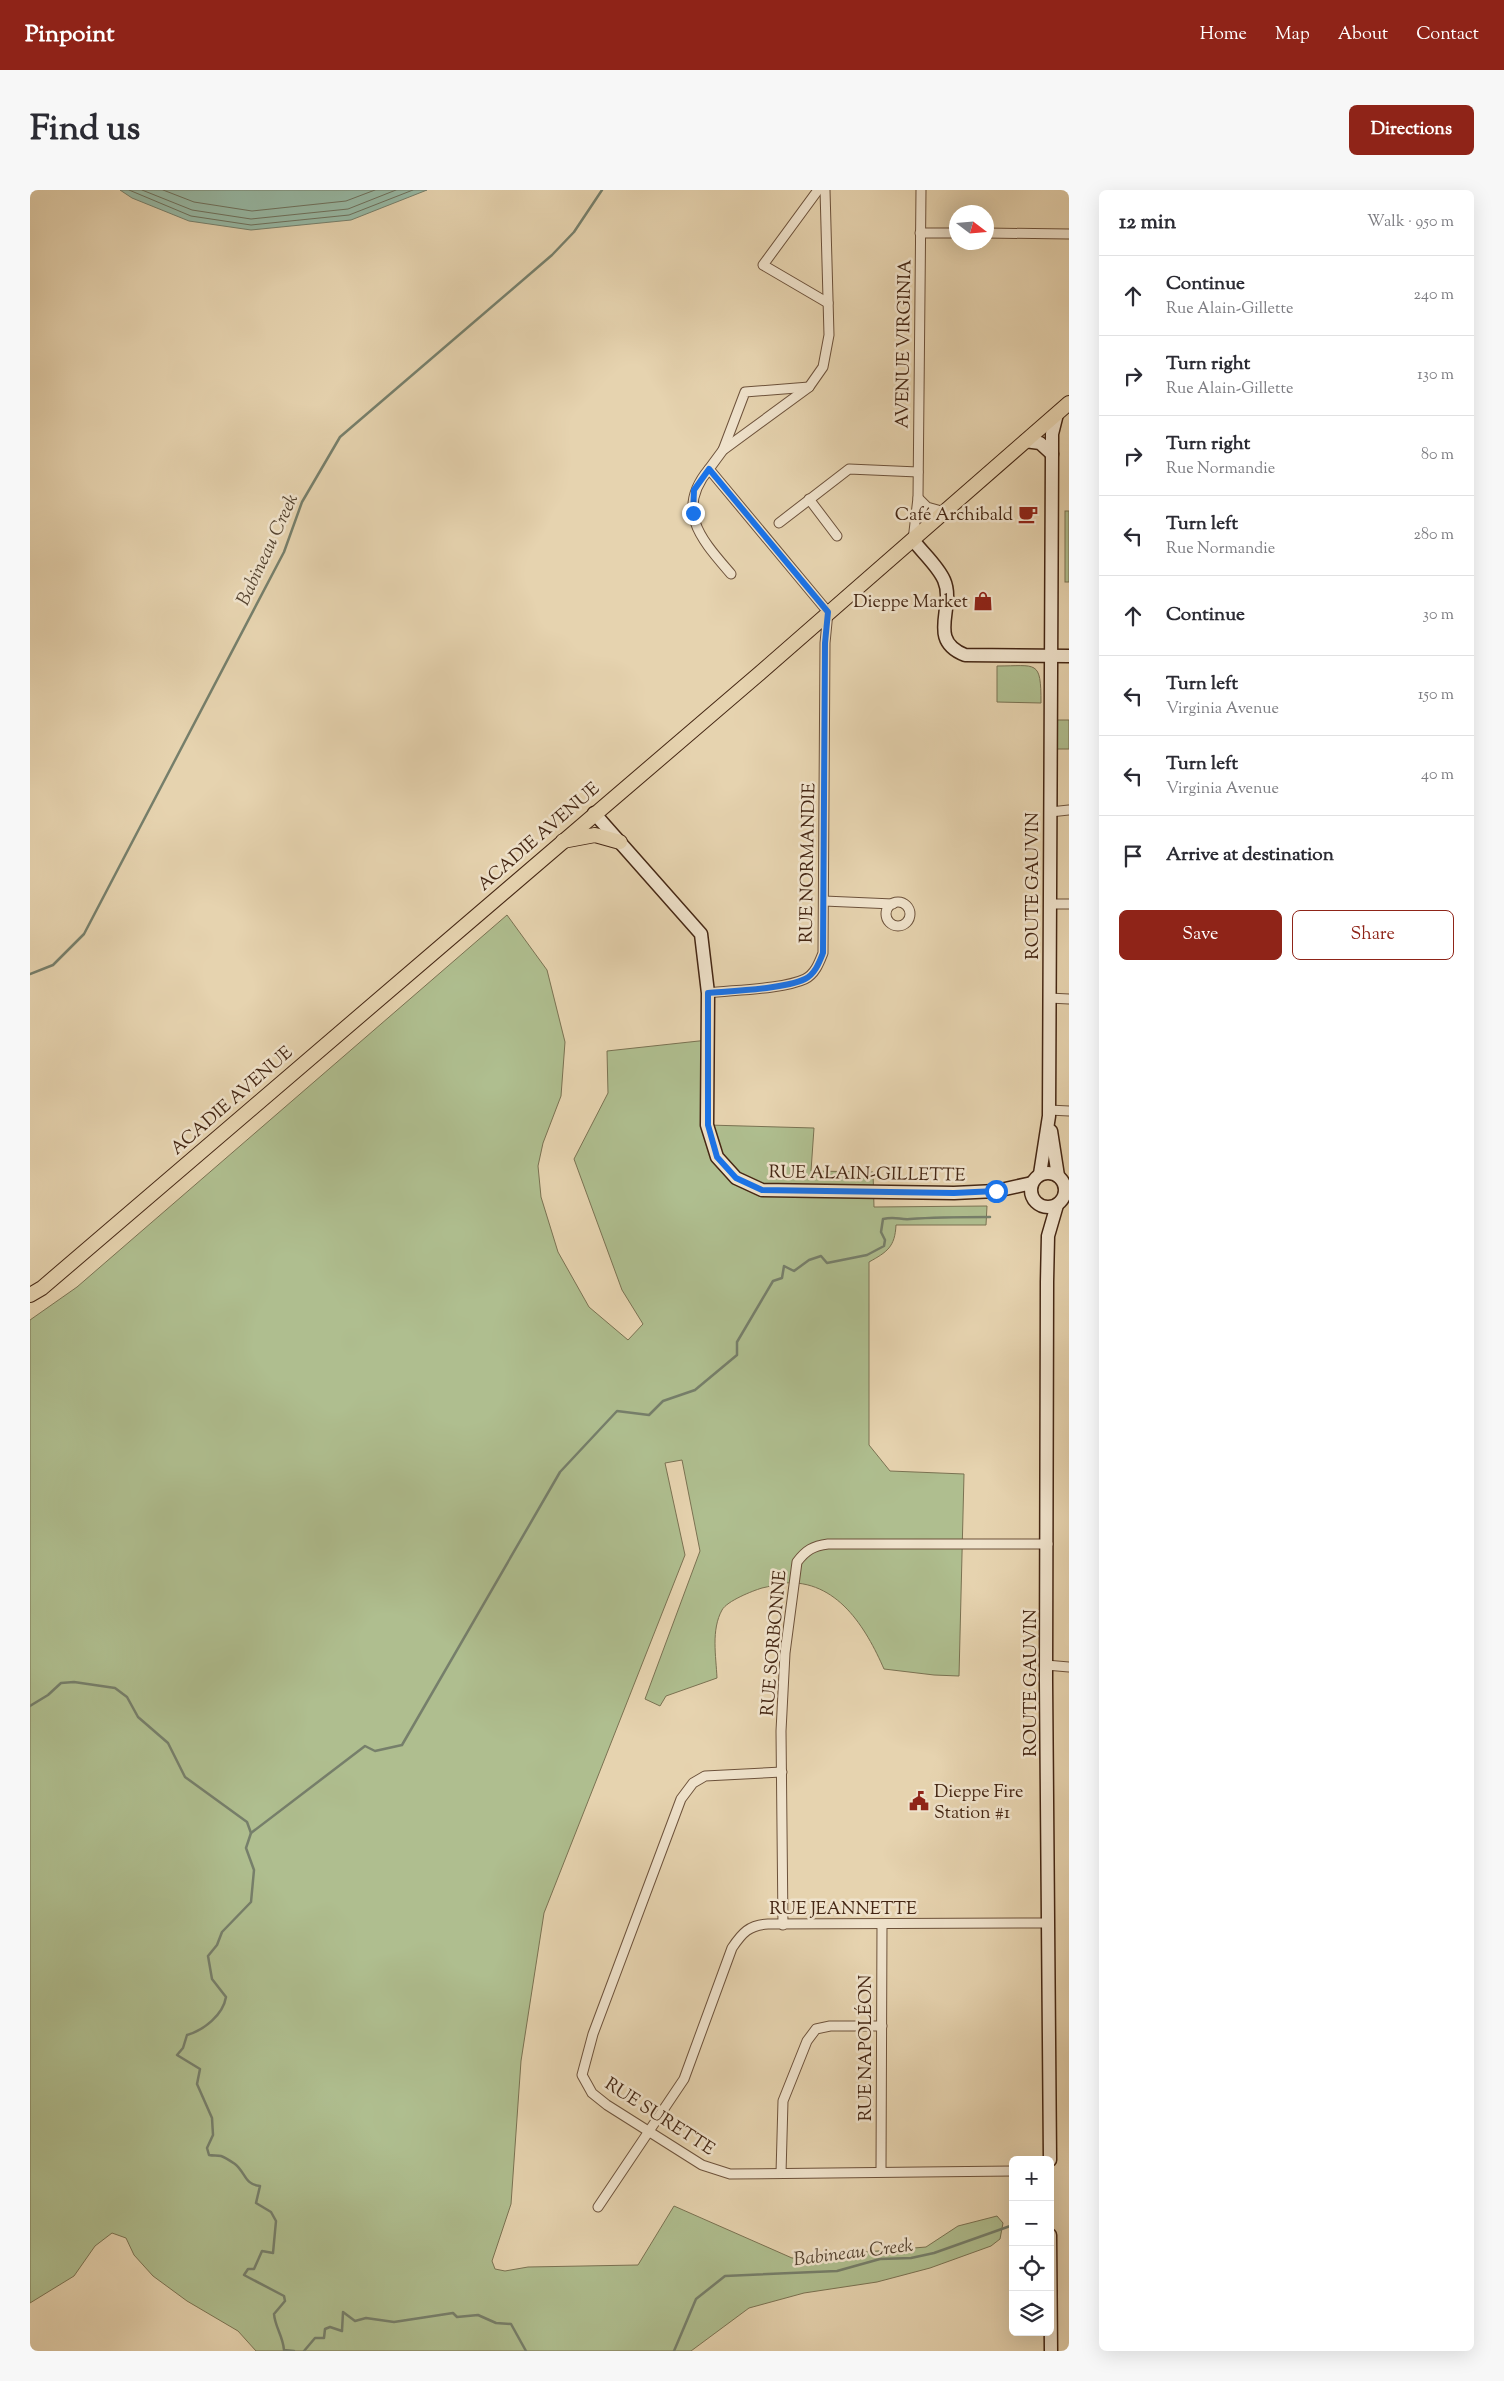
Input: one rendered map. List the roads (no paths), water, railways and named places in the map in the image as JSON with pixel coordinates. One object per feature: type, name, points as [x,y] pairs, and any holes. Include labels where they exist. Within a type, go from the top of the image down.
[{"type":"main road","name":"ACADIE AVENUE","points":[[30,1295],[42,1288],[560,842],[760,673],[1069,403]]},
{"type":"main road","points":[[560,842],[595,835],[620,842]]},
{"type":"street","points":[[818,190],[763,265],[828,303]]},
{"type":"street","points":[[723,450],[809,387],[819,374],[825,360],[829,335],[825,190]]},
{"type":"street","name":"AVENUE VIRGINIA","points":[[912,540],[918,498],[921,190]]},
{"type":"street","points":[[920,233],[949,233]]},
{"type":"street","points":[[994,233],[1069,234]]},
{"type":"street","points":[[730,574],[702,540],[695,522],[694,490],[723,450],[745,392],[809,387]]},
{"type":"street","name":"ROUTE GAUVIN","points":[[1036,1179],[1049,1113],[1052,434],[1057,414]]},
{"type":"street","points":[[1026,441],[1040,443],[1052,454]]},
{"type":"street","points":[[709,469],[828,612]]},
{"type":"street","points":[[779,523],[849,469],[918,472]]},
{"type":"street","points":[[918,498],[931,509],[945,512]]},
{"type":"street","points":[[809,499],[837,536]]},
{"type":"street","points":[[912,540],[944,580],[946,590],[944,627],[946,640],[954,651],[965,655],[1069,656]]},
{"type":"street","name":"RUE NORMANDIE","points":[[708,993],[783,984],[806,978],[816,969],[823,953],[825,643],[828,612]]},
{"type":"street","points":[[806,631],[814,632],[825,643]]},
{"type":"street","points":[[1050,812],[1069,810]]},
{"type":"street","name":"RUE ALAIN-GILLETTE","points":[[594,813],[701,934],[708,993],[708,1125],[717,1157],[736,1178],[762,1190],[954,1193],[996,1191],[1036,1179]]},
{"type":"street","points":[[824,901],[893,904]]},
{"type":"street","points":[[1050,904],[1069,904]]},
{"type":"street","points":[[1049,998],[1069,999]]},
{"type":"street","points":[[1049,1113],[1069,1111]]},
{"type":"street","name":"ROUTE GAUVIN","points":[[1049,1113],[1063,1180]]},
{"type":"street","points":[[1049,1172],[1063,1180],[1065,1192],[1063,1200],[1048,1207],[1036,1203],[1031,1195],[1036,1179],[1049,1172]]},
{"type":"street","name":"RUE ALAIN-GILLETTE","points":[[996,1191],[1036,1203]]},
{"type":"street","name":"ROUTE GAUVIN","points":[[1048,1236],[1063,1200]]},
{"type":"street","name":"ROUTE GAUVIN","points":[[1036,1203],[1048,1236],[1046,1665],[1050,2156]]},
{"type":"street","name":"RUE SORBONNE","points":[[783,1925],[782,1772],[784,1653],[797,1562],[804,1552],[815,1545],[828,1544],[1048,1544]]},
{"type":"street","points":[[1046,1665],[1069,1667]]},
{"type":"street","name":"RUE SURETTE","points":[[782,1772],[705,1776],[693,1783],[681,1799],[593,2034],[582,2075],[585,2081],[592,2093],[607,2105],[649,2132],[714,2170],[730,2174],[881,2171],[1009,2172]]},
{"type":"street","name":"RUE JEANNETTE","points":[[598,2207],[684,2079],[732,1948],[741,1933],[756,1925],[1048,1923]]},
{"type":"street","name":"RUE NAPOLÉON","points":[[881,2171],[882,1924]]},
{"type":"street","points":[[781,2173],[783,2101],[807,2041],[816,2029],[830,2026],[882,2026]]},
{"type":"street","points":[[1050,2246],[1051,2351]]},
{"type":"water","points":[[120,190],[427,190],[351,220],[251,230],[189,221],[132,198]]},
{"type":"waterway","name":"Babineau Creek","points":[[30,974],[53,965],[84,934],[284,552],[302,502],[340,437],[552,255],[574,232],[602,190]]},
{"type":"waterway","points":[[294,2351],[284,2350],[274,2314],[285,2301],[284,2296],[244,2275],[248,2269],[254,2269],[262,2251],[273,2253],[276,2221],[271,2212],[256,2203],[260,2186],[248,2181],[235,2164],[221,2156],[209,2155],[207,2148],[213,2135],[212,2118],[197,2084],[200,2069],[177,2055],[183,2048],[187,2035],[212,2021],[224,2004],[226,1997],[212,1979],[208,1956],[217,1945],[222,1932],[251,1902],[254,1870],[246,1848],[251,1833],[365,1746],[375,1751],[402,1745],[560,1472],[617,1411],[649,1415],[663,1401],[695,1390],[737,1355],[737,1342],[773,1281],[782,1278],[784,1266],[794,1271],[809,1260],[821,1256],[827,1263],[867,1255],[884,1246],[885,1240],[881,1232],[883,1219],[990,1217]]},
{"type":"waterway","name":"Babineau Creek","points":[[30,1706],[48,1695],[61,1683],[74,1682],[115,1688],[127,1697],[138,1717],[168,1743],[185,1777],[247,1822],[251,1833]]},
{"type":"waterway","name":"Babineau Creek","points":[[674,2351],[696,2299],[725,2276],[837,2271],[880,2259],[911,2258],[934,2253],[1009,2226]]},
{"type":"waterway","points":[[304,2351],[315,2338],[324,2338],[325,2329],[330,2327],[342,2331],[343,2312],[355,2321],[366,2318],[394,2322],[453,2313],[457,2317],[478,2315],[496,2323],[511,2324],[526,2351]]},
{"type":"place","name":"Café Archibald","points":[[1028,514]]},
{"type":"place","name":"Dieppe Market","points":[[983,601]]},
{"type":"place","name":"Dieppe Fire Station #1","points":[[919,1801]]}]
